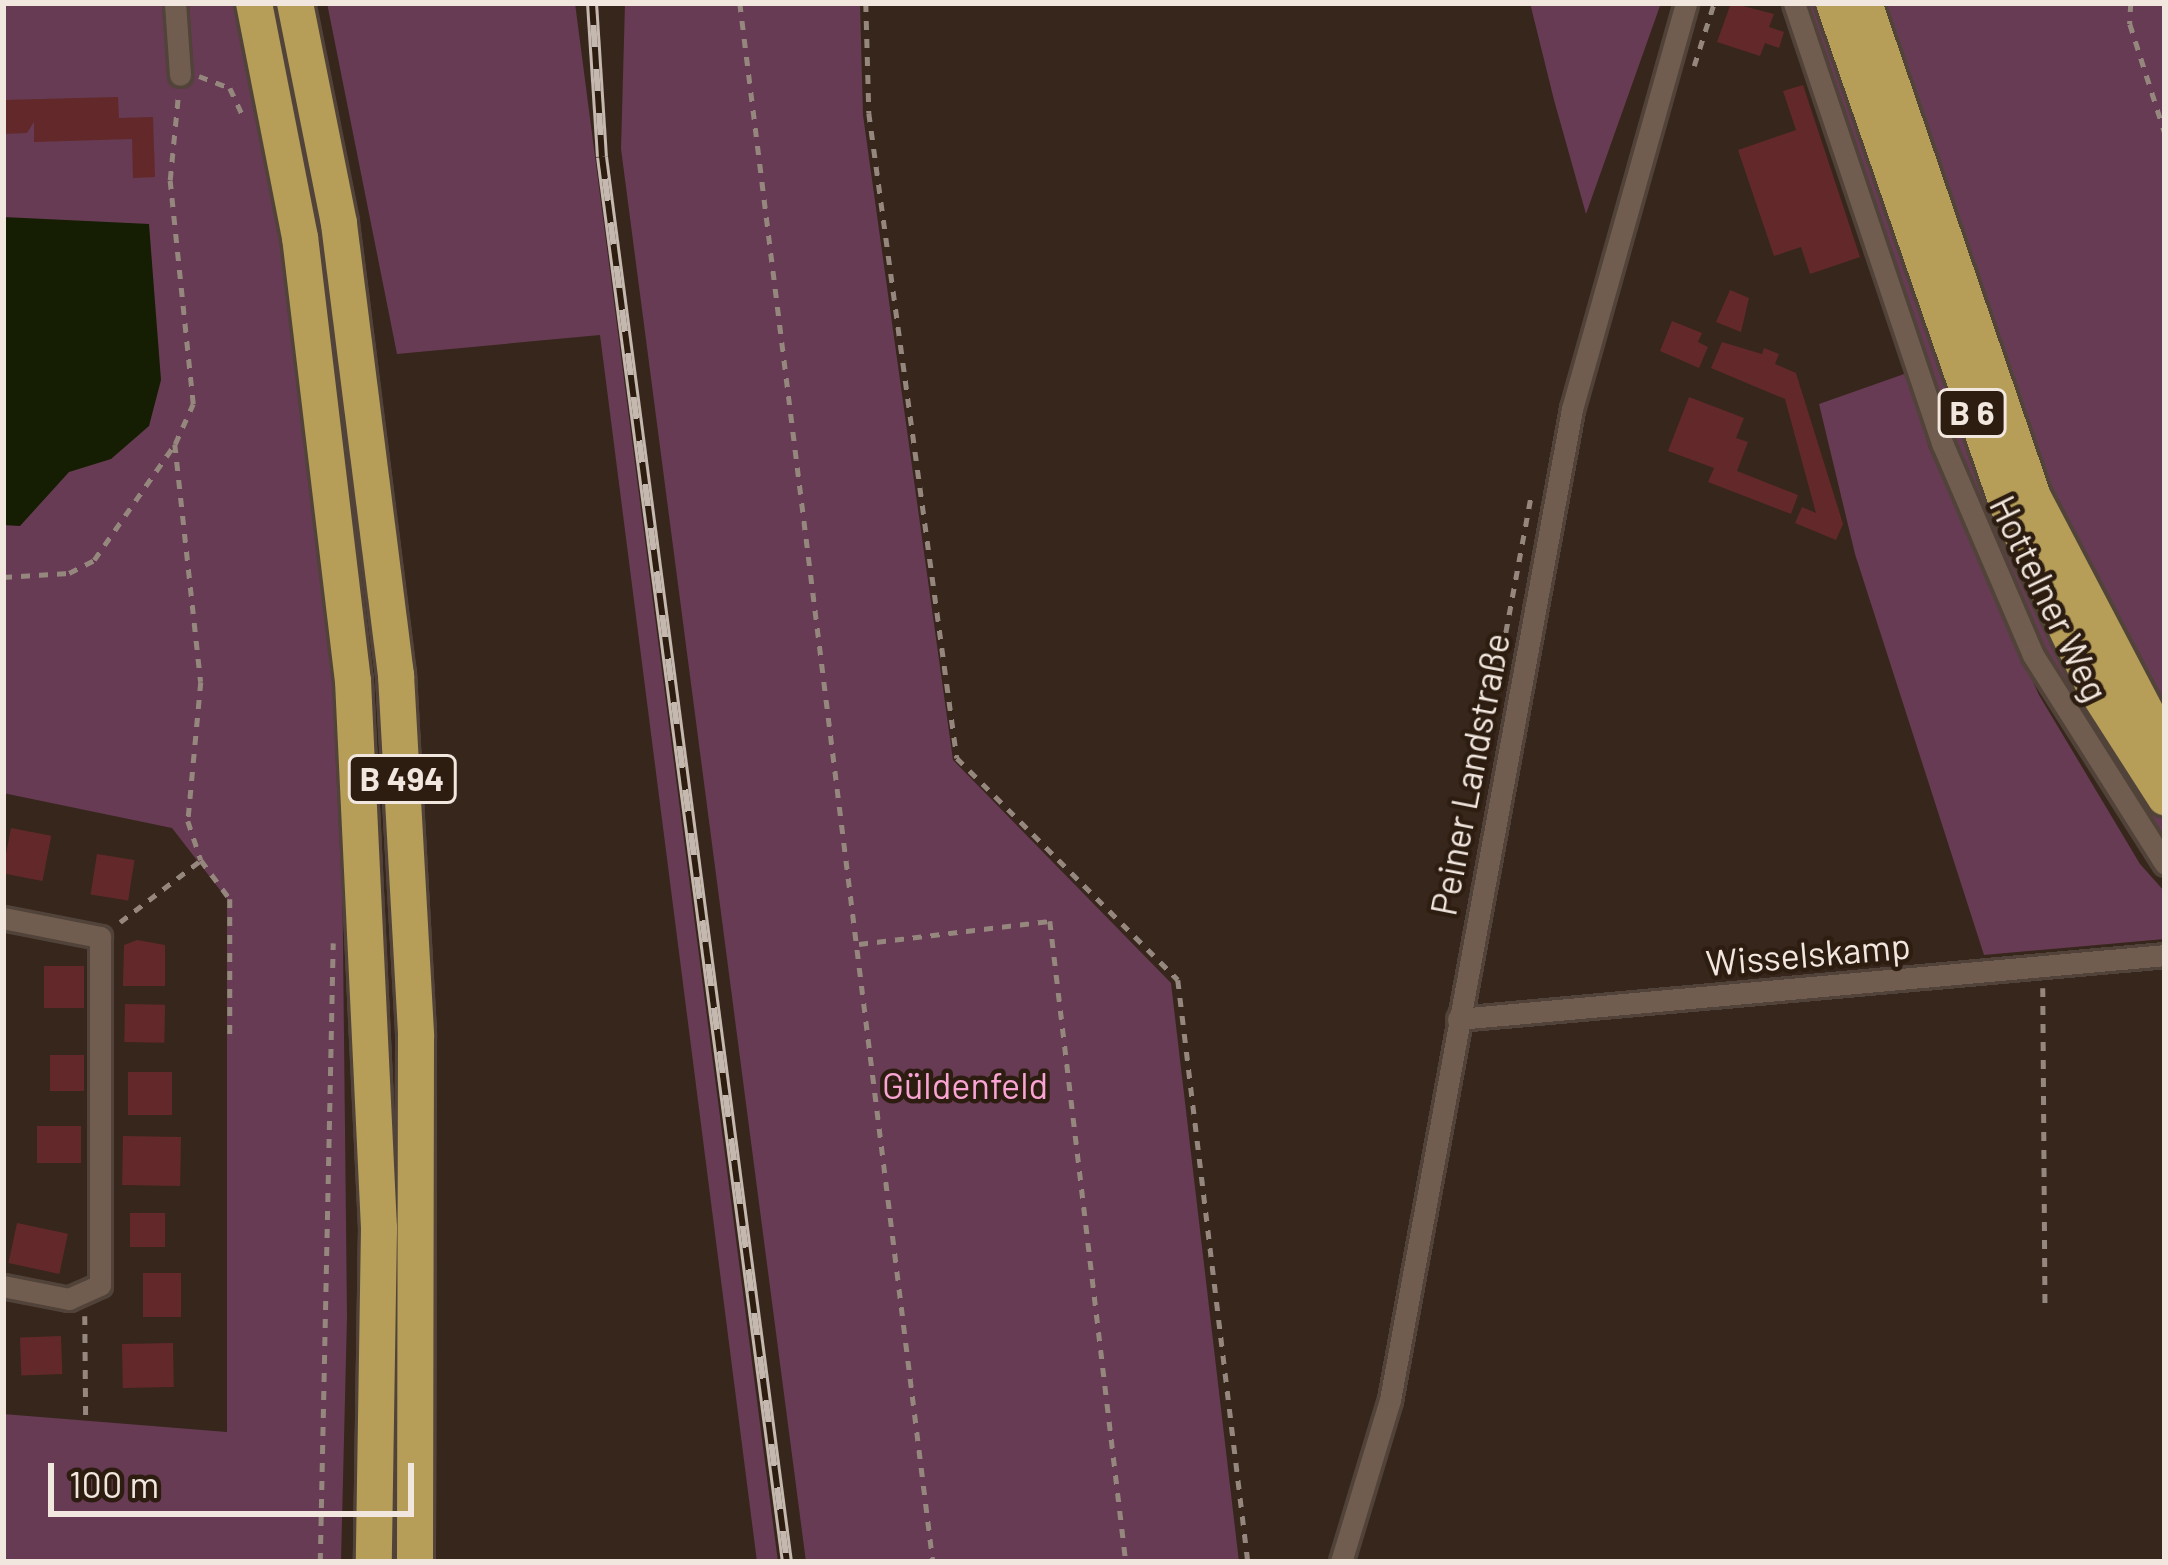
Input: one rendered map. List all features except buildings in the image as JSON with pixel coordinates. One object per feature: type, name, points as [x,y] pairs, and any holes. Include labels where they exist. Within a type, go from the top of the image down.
[{"type":"highway","name":"B 494","points":[[254,3],[300,237],[353,681],[375,1077],[374,1559]]},
{"type":"highway","name":"B 494","points":[[295,3],[343,247],[396,674],[416,1036],[415,1562]]},
{"type":"highway","name":"B 6","points":[[1834,3],[1951,354],[2024,544],[2095,688],[2165,797]]},
{"type":"highway","name":"B 6","points":[[1864,3],[2032,497],[2165,748]]},
{"type":"street","points":[[175,3],[180,75]]},
{"type":"street","name":"Peiner Landstraße","points":[[1341,1562],[1390,1400],[1572,409],[1686,3]]},
{"type":"street","name":"Hottelner Weg","points":[[1794,3],[1943,445],[2032,655],[2165,864]]},
{"type":"street","points":[[3,917],[100,938],[100,1285],[85,1298],[3,1286]]},
{"type":"street","name":"Wisselskamp","points":[[1458,1019],[2165,955]]},
{"type":"path","points":[[740,3],[934,1562]]},
{"type":"path","points":[[866,3],[869,113],[957,758],[1178,980],[1248,1562]]},
{"type":"path","points":[[2132,3],[2130,24],[2165,133]]},
{"type":"path","points":[[3,577],[69,573],[94,560],[175,444],[194,404],[170,180],[180,75],[217,77],[230,88],[247,134]]},
{"type":"path","points":[[175,444],[201,682],[188,821],[201,860],[230,898],[230,1034]]},
{"type":"path","points":[[100,938],[201,860]]},
{"type":"path","points":[[859,944],[1050,921],[1126,1562]]},
{"type":"path","points":[[320,1562],[333,927]]},
{"type":"path","points":[[2043,964],[2045,1303]]},
{"type":"path","points":[[85,1298],[86,1423]]},
{"type":"green space","points":[[3,3],[236,3],[256,70],[299,338],[341,755],[347,1317],[341,1562],[3,1562],[3,1414],[227,1432],[227,899],[172,828],[3,793]]},
{"type":"green space","points":[[327,3],[575,3],[778,1562],[757,1562],[600,335],[397,354]]},
{"type":"green space","name":"Güldenfeld","points":[[625,3],[860,3],[863,115],[953,760],[1171,983],[1239,1562],[806,1562],[621,149]]},
{"type":"green space","points":[[1530,3],[1661,3],[1586,214],[1554,100]]},
{"type":"green space","points":[[1800,3],[2165,3],[2165,848],[2068,703],[1949,443]]},
{"type":"green space","points":[[1907,373],[1929,448],[2039,695],[2140,864],[2165,892],[2165,939],[1984,955],[1855,554],[1819,404]]},
{"type":"shaded area","points":[[3,217],[149,224],[161,380],[149,426],[111,459],[69,472],[20,526],[3,525]]},
{"type":"railway","points":[[592,3],[602,157],[787,1562]]}]
